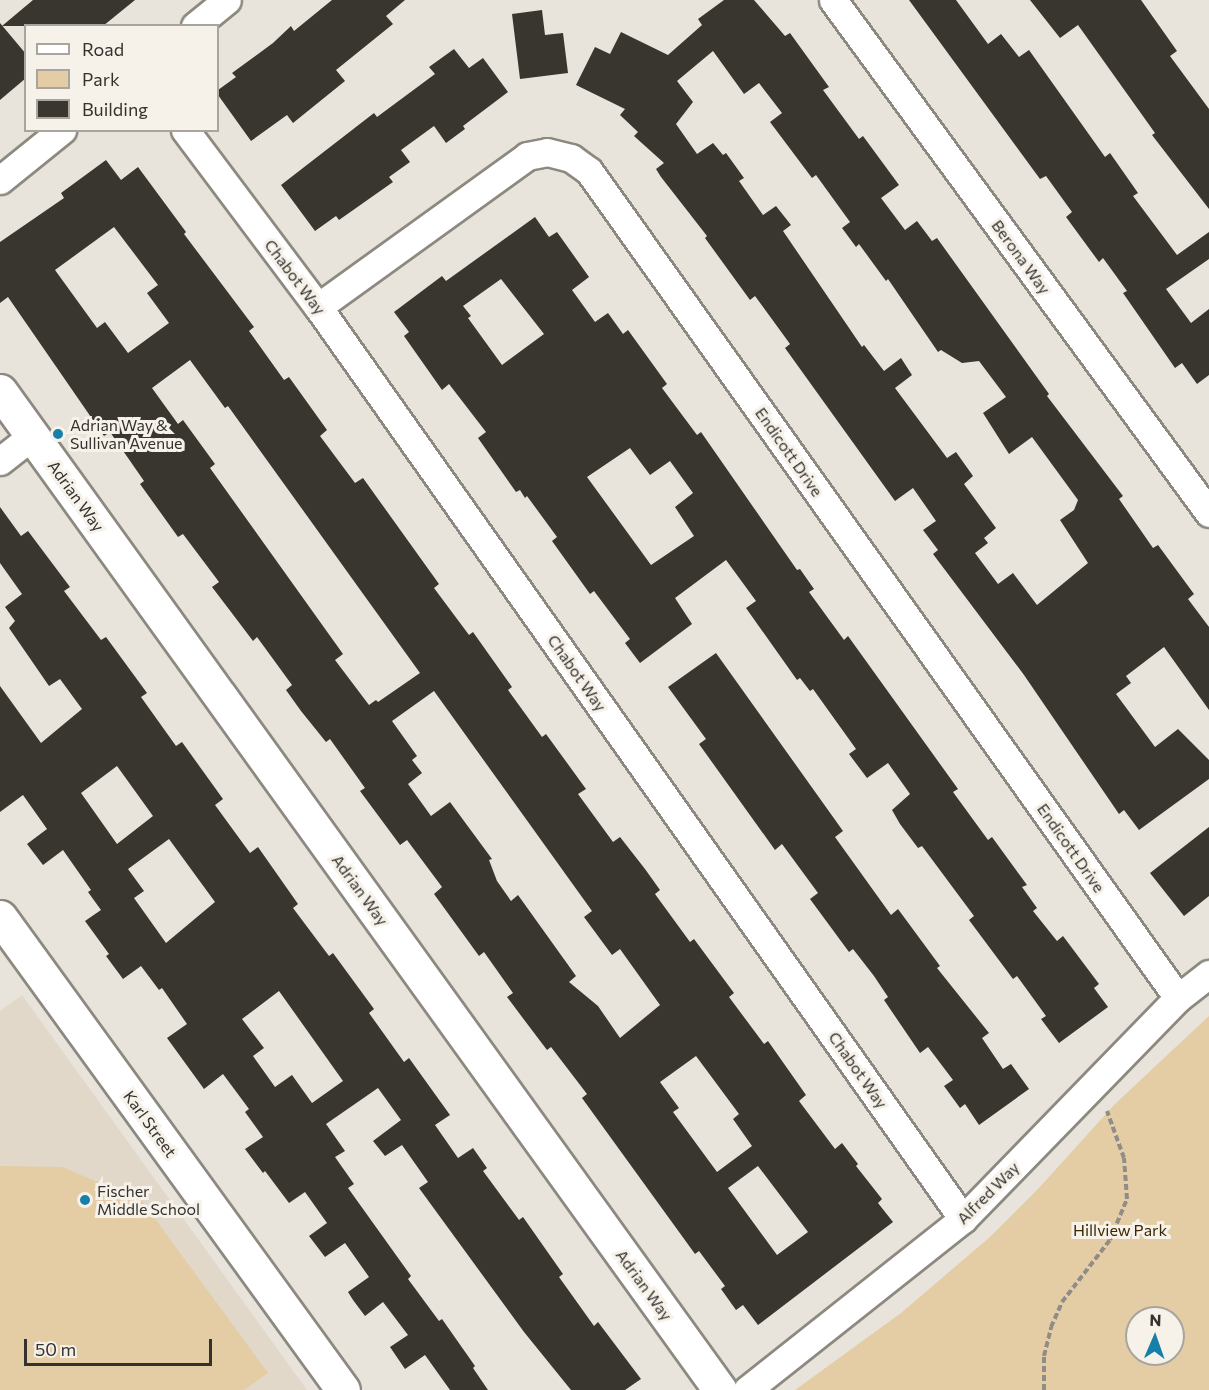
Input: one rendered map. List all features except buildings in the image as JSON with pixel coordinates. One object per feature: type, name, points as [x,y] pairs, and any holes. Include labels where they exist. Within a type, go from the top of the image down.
[{"type":"street","points":[[197,24],[227,0]]},
{"type":"street","name":"Berona Way","points":[[833,0],[1209,513]]},
{"type":"street","points":[[0,180],[60,132]]},
{"type":"street","name":"Chabot Way","points":[[186,132],[318,308],[963,1220]]},
{"type":"street","name":"Endicott Drive","points":[[318,308],[527,156],[547,152],[571,158],[589,171],[1178,998]]},
{"type":"street","name":"Adrian Way","points":[[0,391],[720,1390]]},
{"type":"street","points":[[0,461],[32,436]]},
{"type":"street","name":"Karl Street","points":[[0,917],[343,1390]]},
{"type":"street","name":"Alfred Way","points":[[747,1390],[963,1220],[1178,998],[1209,974]]},
{"type":"path","points":[[1044,1390],[1044,1356],[1051,1327],[1062,1302],[1110,1240],[1127,1199],[1124,1158],[1107,1111]]},
{"type":"shaded area","name":"Fischer Middle School","points":[[22,995],[307,1390],[0,1390],[0,1011]]},
{"type":"green space","name":"Hillview Park","points":[[1209,1016],[1209,1390],[795,1390],[901,1313],[990,1237],[1038,1189],[1115,1104]]},
{"type":"green space","name":"Fischer Middle School","points":[[0,1166],[62,1167],[142,1201],[268,1373],[244,1390],[0,1390]]},
{"type":"place","name":"Adrian Way & Sullivan Avenue","points":[[58,434]]},
{"type":"place","name":"Fischer Middle School","points":[[85,1200]]}]
